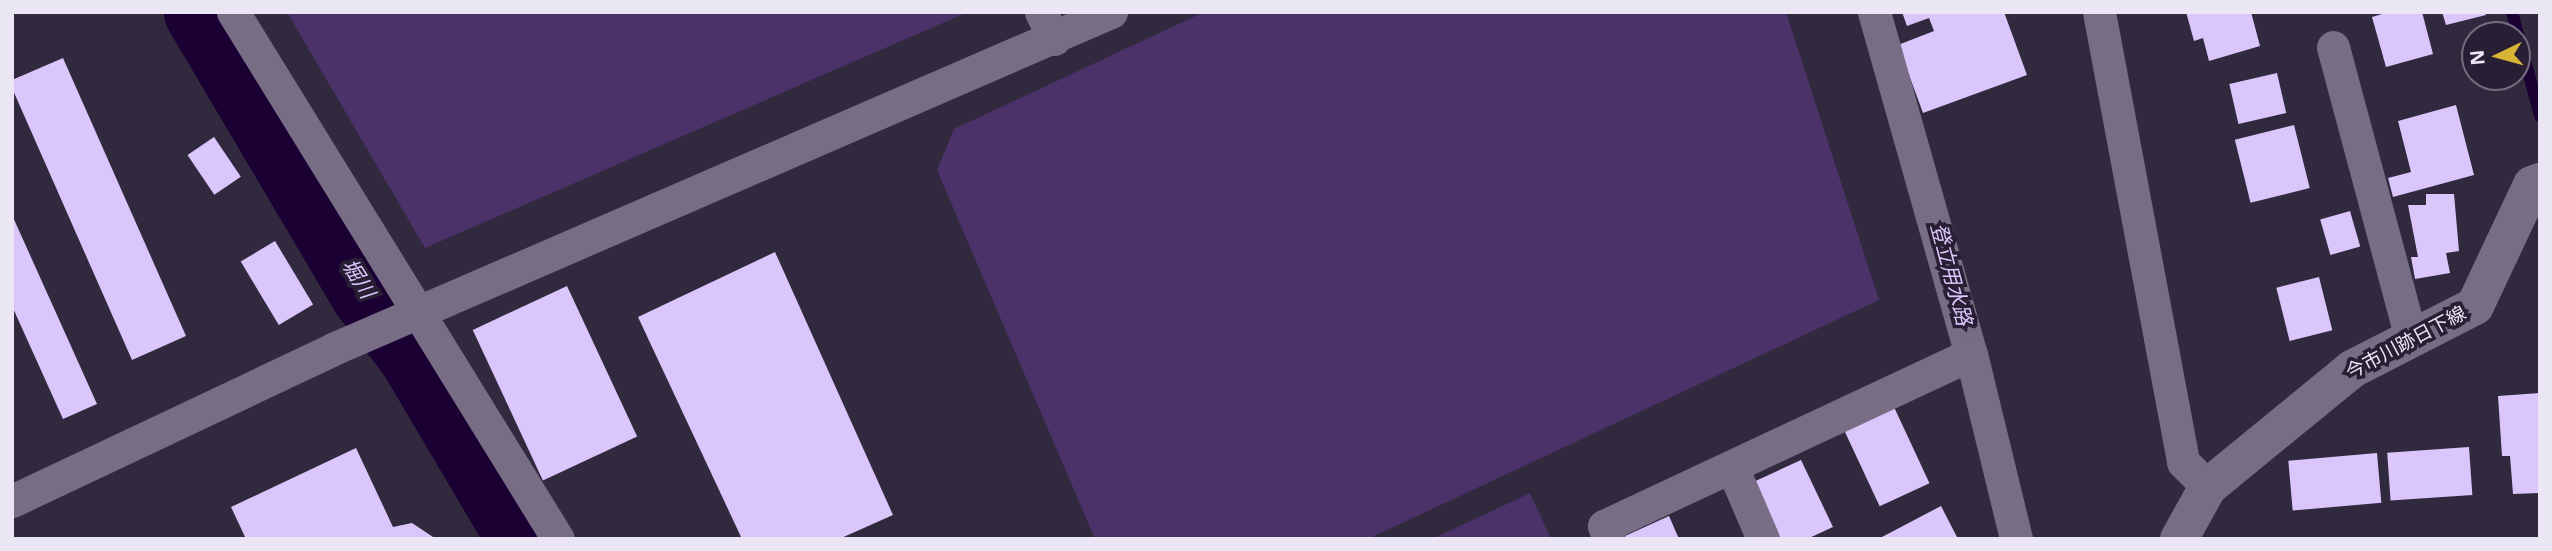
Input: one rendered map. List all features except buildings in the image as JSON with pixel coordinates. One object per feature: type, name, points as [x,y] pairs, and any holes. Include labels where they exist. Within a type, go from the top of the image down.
[{"type":"street","points":[[233,12],[558,539]]},
{"type":"street","points":[[12,501],[333,349],[418,313],[1047,26],[1111,12]]},
{"type":"street","points":[[1874,12],[1971,355],[2016,539]]},
{"type":"street","points":[[2099,12],[2183,462],[2208,487]]},
{"type":"street","points":[[2333,47],[2410,339]]},
{"type":"street","name":"今市川跡日下線","points":[[2179,539],[2208,487],[2352,369],[2475,306],[2532,185],[2540,182]]},
{"type":"street","points":[[1609,539],[1604,526],[1971,355]]},
{"type":"street","points":[[1732,467],[1763,539]]},
{"type":"shaded area","points":[[287,12],[968,12],[425,248]]},
{"type":"shaded area","points":[[1204,12],[1786,12],[1879,300],[1368,539],[1095,539],[937,170],[954,129]]},
{"type":"shaded area","points":[[1530,493],[1551,539],[1432,539]]},
{"type":"waterway","name":"堀川","points":[[201,12],[367,293],[414,353],[524,539]]},
{"type":"waterway","points":[[2512,12],[2540,116]]},
{"type":"water label","name":"登立用水路","points":[[1952,274]]}]
